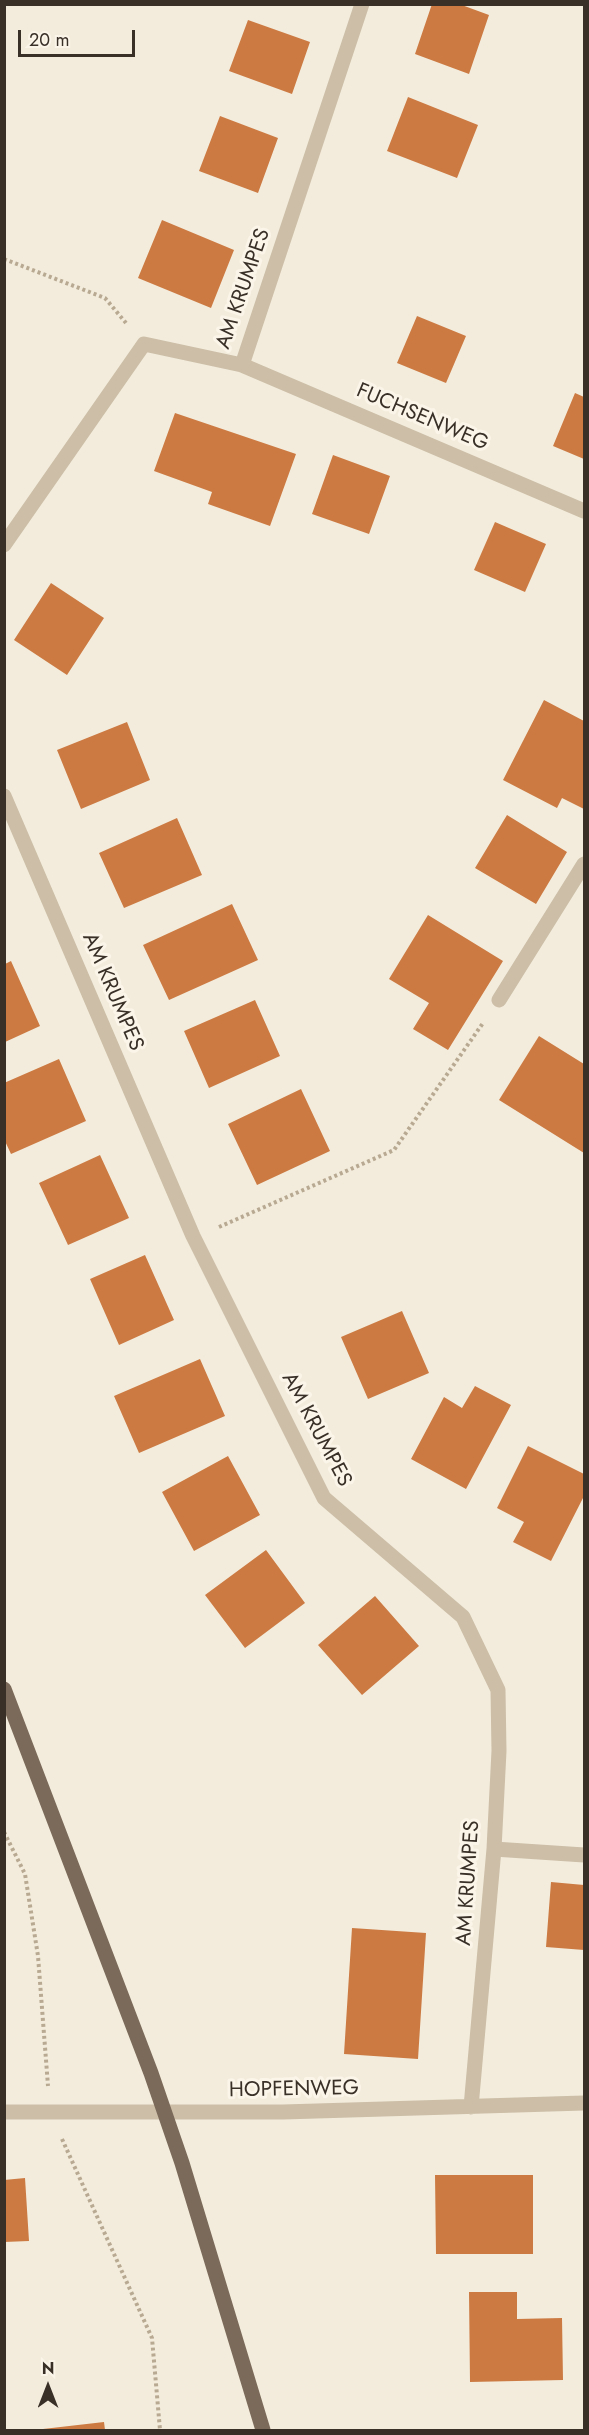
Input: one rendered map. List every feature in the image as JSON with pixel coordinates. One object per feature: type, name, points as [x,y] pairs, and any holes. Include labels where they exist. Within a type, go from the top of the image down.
[{"type":"main road","points":[[4,1689],[151,2073],[182,2163],[263,2430]]},
{"type":"street","name":"AM KRUMPES","points":[[144,344],[242,365],[362,4]]},
{"type":"street","points":[[4,545],[144,344]]},
{"type":"street","name":"FUCHSENWEG","points":[[242,365],[585,510]]},
{"type":"street","name":"AM KRUMPES","points":[[4,796],[193,1236],[324,1498],[463,1617],[498,1690],[499,1751],[494,1849],[471,2107]]},
{"type":"street","points":[[500,1000],[585,864]]},
{"type":"street","points":[[494,1849],[585,1856]]},
{"type":"street","name":"HOPFENWEG","points":[[4,2112],[283,2112],[585,2103]]},
{"type":"path","points":[[4,259],[105,298],[144,344]]},
{"type":"path","points":[[193,1236],[227,1225],[394,1150],[500,1000]]},
{"type":"path","points":[[4,1832],[25,1874],[27,1886],[38,1956],[50,2112],[152,2338],[160,2430]]},
{"type":"building","points":[[432,4],[459,4],[489,15],[469,74],[415,54]]},
{"type":"building","points":[[248,20],[310,42],[292,94],[229,71]]},
{"type":"building","points":[[408,97],[478,125],[457,178],[387,151]]},
{"type":"building","points":[[220,116],[278,138],[258,193],[199,171]]},
{"type":"building","points":[[162,220],[234,250],[211,308],[138,278]]},
{"type":"building","points":[[417,316],[466,336],[446,383],[397,363]]},
{"type":"building","points":[[575,393],[584,397],[584,459],[553,446]]},
{"type":"building","points":[[175,413],[296,454],[270,526],[208,504],[212,492],[154,471]]},
{"type":"building","points":[[333,455],[390,476],[369,534],[312,514]]},
{"type":"building","points":[[495,522],[546,544],[525,592],[474,570]]},
{"type":"building","points":[[51,583],[104,618],[67,675],[14,640]]},
{"type":"building","points":[[544,700],[584,721],[584,809],[562,798],[557,808],[503,780]]},
{"type":"building","points":[[127,722],[150,780],[81,809],[57,750]]},
{"type":"building","points":[[507,815],[567,852],[536,904],[475,868]]},
{"type":"building","points":[[177,818],[202,875],[124,908],[99,853]]},
{"type":"building","points":[[232,904],[258,960],[169,1000],[143,945]]},
{"type":"building","points":[[428,915],[503,961],[448,1050],[413,1029],[429,1003],[389,979]]},
{"type":"building","points":[[11,961],[40,1026],[5,1042],[5,964]]},
{"type":"building","points":[[255,1000],[280,1056],[209,1088],[184,1031]]},
{"type":"building","points":[[539,1036],[584,1064],[584,1153],[499,1100]]},
{"type":"building","points":[[59,1059],[86,1121],[11,1154],[4,1139],[4,1083]]},
{"type":"building","points":[[301,1089],[330,1151],[257,1185],[228,1124]]},
{"type":"building","points":[[100,1155],[129,1218],[68,1245],[39,1183]]},
{"type":"building","points":[[145,1255],[174,1320],[119,1345],[90,1279]]},
{"type":"building","points":[[402,1311],[429,1373],[368,1399],[341,1337]]},
{"type":"building","points":[[200,1359],[225,1416],[139,1453],[114,1396]]},
{"type":"building","points":[[475,1386],[511,1405],[466,1489],[411,1459],[444,1397],[462,1408]]},
{"type":"building","points":[[528,1446],[584,1474],[584,1496],[551,1561],[513,1542],[524,1522],[497,1508]]},
{"type":"building","points":[[228,1456],[260,1515],[194,1551],[162,1492]]},
{"type":"building","points":[[266,1550],[305,1603],[245,1648],[205,1595]]},
{"type":"building","points":[[375,1596],[419,1646],[362,1695],[318,1645]]},
{"type":"building","points":[[551,1882],[584,1885],[584,1950],[546,1947]]},
{"type":"building","points":[[352,1928],[426,1933],[418,2059],[344,2054]]},
{"type":"building","points":[[435,2175],[533,2175],[533,2254],[436,2254]]},
{"type":"building","points":[[25,2178],[29,2241],[4,2242],[4,2180]]},
{"type":"building","points":[[469,2292],[517,2292],[517,2319],[562,2318],[563,2380],[470,2382]]},
{"type":"building","points":[[104,2422],[105,2430],[43,2430],[43,2429]]}]
